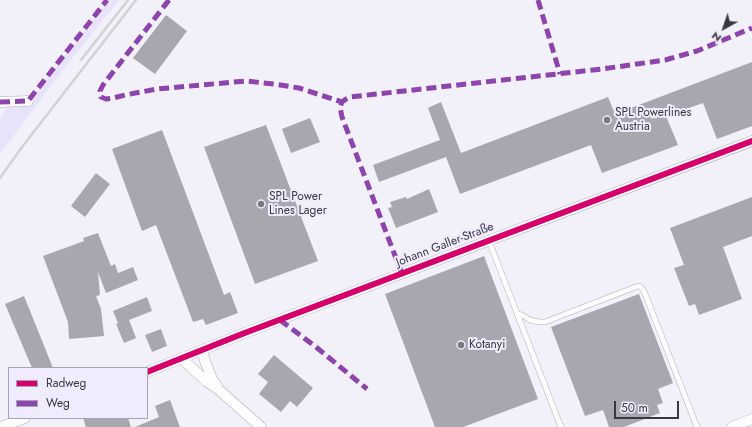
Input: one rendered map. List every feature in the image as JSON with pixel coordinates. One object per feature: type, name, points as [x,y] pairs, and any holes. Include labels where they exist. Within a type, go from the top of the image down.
[{"type":"street","points":[[0,102],[28,101]]},
{"type":"street","name":"Johann Galler-Straße","points":[[148,372],[752,141]]},
{"type":"street","points":[[202,350],[212,379],[219,390]]},
{"type":"street","points":[[182,359],[261,427]]},
{"type":"street","points":[[732,427],[752,419]]},
{"type":"street","points":[[1,427],[22,422]]},
{"type":"lane","points":[[489,241],[561,427]]},
{"type":"lane","points":[[517,314],[530,320],[545,322],[640,286],[644,290],[697,427]]},
{"type":"shaded area","points":[[109,0],[119,0],[63,70],[0,154],[0,119],[8,105],[30,106],[34,100],[33,98]]},
{"type":"building","points":[[166,15],[187,31],[155,74],[133,58]]},
{"type":"building","name":"SPL Powerlines Austria","points":[[752,62],[752,126],[717,139],[703,103],[666,116],[678,145],[602,173],[591,145],[460,194],[446,157],[379,182],[373,165],[440,140],[428,108],[441,102],[461,153],[608,97],[615,114]]},
{"type":"building","points":[[310,118],[320,142],[291,153],[282,129]]},
{"type":"building","name":"SPL Power Lines Lager","points":[[266,125],[318,261],[255,284],[204,147]]},
{"type":"building","points":[[162,130],[224,295],[230,292],[238,313],[206,325],[203,319],[193,322],[156,225],[142,231],[112,149]]},
{"type":"building","points":[[96,173],[110,184],[85,217],[71,206]]},
{"type":"building","points":[[429,189],[438,212],[396,228],[388,208],[392,207],[390,202],[406,197],[407,199]]},
{"type":"building","points":[[752,197],[752,236],[723,247],[742,299],[699,315],[695,304],[689,306],[674,268],[684,265],[670,228]]},
{"type":"building","points":[[98,233],[111,266],[115,264],[118,273],[133,267],[138,280],[106,293],[98,272],[100,295],[96,296],[101,309],[104,336],[69,339],[68,322],[43,256],[84,241],[83,238]]},
{"type":"building","name":"Kotanyi","points":[[484,256],[538,399],[463,427],[435,427],[385,294]]},
{"type":"building","points":[[639,294],[673,383],[658,389],[663,403],[657,405],[660,413],[624,427],[609,427],[603,410],[585,416],[551,327]]},
{"type":"building","points":[[24,296],[53,367],[32,367],[5,304]]},
{"type":"building","points":[[147,297],[152,311],[129,320],[136,338],[124,343],[116,324],[118,323],[113,311]]},
{"type":"building","points":[[161,329],[167,346],[152,352],[145,335]]},
{"type":"building","points":[[274,355],[313,388],[297,407],[290,401],[281,412],[259,394],[268,382],[258,374]]},
{"type":"building","points":[[170,400],[180,427],[135,427],[159,417],[155,406]]},
{"type":"building","points":[[83,419],[128,419],[131,427],[86,427]]},
{"type":"railway","points":[[81,60],[128,0]]},
{"type":"railway","points":[[0,178],[22,147],[136,0]]},
{"type":"marked path","points":[[0,102],[28,101],[107,0]]},
{"type":"marked path","points":[[169,0],[103,85],[100,91],[101,97],[106,99],[157,89],[246,81],[299,88],[342,102]]},
{"type":"marked path","points":[[538,0],[560,74]]},
{"type":"marked path","points":[[402,274],[342,117],[340,107],[342,102],[346,99],[350,97],[602,69],[665,60],[697,51],[752,28]]},
{"type":"marked path","points":[[280,320],[316,347],[367,389]]},
{"type":"cycle path","points":[[148,372],[242,334],[752,141]]},
{"type":"place","name":"SPL Powerlines Austria","points":[[607,120]]},
{"type":"place","name":"SPL Power Lines Lager","points":[[261,204]]},
{"type":"place","name":"Kotanyi","points":[[461,345]]}]
